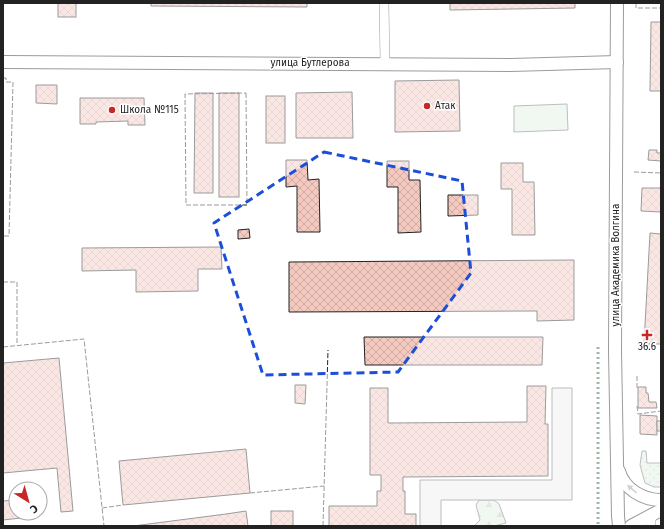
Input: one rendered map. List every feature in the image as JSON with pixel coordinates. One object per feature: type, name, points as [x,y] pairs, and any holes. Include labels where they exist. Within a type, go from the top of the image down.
[{"type":"street","points":[[384,3],[385,63]]},
{"type":"street","name":"улица Академика Волгина","points":[[617,3],[615,358],[618,516],[620,526]]},
{"type":"street","name":"улица Бутлерова","points":[[3,62],[511,64],[617,62]]},
{"type":"street","points":[[617,463],[620,474],[629,488],[640,496],[649,499],[661,500]]},
{"type":"street","points":[[631,526],[658,512]]},
{"type":"street","points":[[652,526],[651,519],[658,512]]},
{"type":"highlighted area","points":[[324,152],[462,181],[471,273],[398,372],[263,375],[214,223]]},
{"type":"green space","points":[[567,104],[568,130],[514,132],[514,106]]},
{"type":"green space","points":[[642,451],[646,451],[647,463],[661,463],[661,487],[654,487],[645,483],[640,465]]},
{"type":"green space","points":[[479,500],[494,500],[499,504],[506,523],[494,526],[474,526],[480,520],[476,505]]},
{"type":"shaded area","points":[[552,388],[572,388],[572,500],[441,500],[441,526],[420,526],[420,480],[552,480]]},
{"type":"building","points":[[58,3],[76,3],[76,17],[58,17]]},
{"type":"building","points":[[151,3],[307,3],[307,7],[151,6]]},
{"type":"building","points":[[450,3],[575,3],[575,8],[450,10]]},
{"type":"building","points":[[651,22],[661,22],[661,91],[650,91]]},
{"type":"building","name":"Атак","points":[[459,80],[460,131],[395,132],[395,81]]},
{"type":"building","points":[[36,85],[57,85],[57,104],[36,103]]},
{"type":"building","points":[[352,92],[353,138],[296,138],[296,93]]},
{"type":"building","points":[[195,93],[213,93],[213,193],[194,193]]},
{"type":"building","points":[[219,93],[239,93],[239,197],[219,197]]},
{"type":"building","points":[[266,96],[285,96],[285,143],[266,143]]},
{"type":"building","name":"Школа №115","points":[[80,98],[144,98],[145,125],[128,125],[128,121],[80,124]]},
{"type":"building","points":[[649,150],[657,150],[657,153],[661,153],[661,161],[648,160]]},
{"type":"building","points":[[286,160],[307,160],[308,180],[319,179],[320,232],[297,232],[297,186],[286,187]]},
{"type":"building","points":[[387,161],[409,161],[409,180],[420,180],[421,232],[398,233],[398,187],[387,187]]},
{"type":"building","points":[[501,163],[523,163],[523,182],[534,182],[535,235],[512,235],[512,189],[501,189]]},
{"type":"building","points":[[642,188],[661,188],[661,212],[641,211]]},
{"type":"building","points":[[448,195],[478,195],[478,215],[448,216]]},
{"type":"building","points":[[249,229],[250,238],[238,239],[238,230]]},
{"type":"building","points":[[650,233],[661,234],[661,344],[644,344]]},
{"type":"building","points":[[221,247],[222,269],[198,269],[198,291],[136,292],[136,270],[82,271],[82,248]]},
{"type":"building","points":[[574,260],[574,320],[537,321],[537,311],[289,312],[289,262]]},
{"type":"building","points":[[364,337],[543,337],[542,365],[365,365]]},
{"type":"building","points":[[59,358],[73,511],[61,512],[57,468],[3,473],[3,363]]},
{"type":"building","points":[[295,385],[306,385],[305,404],[295,403]]},
{"type":"building","points":[[527,386],[546,386],[545,424],[548,424],[548,476],[403,477],[403,491],[405,491],[405,514],[416,514],[416,526],[329,526],[329,506],[377,506],[377,491],[381,491],[381,475],[370,475],[370,388],[388,388],[388,423],[527,422]]},
{"type":"building","points":[[638,387],[646,387],[649,402],[656,402],[657,408],[638,408]]},
{"type":"building","points":[[640,415],[657,416],[657,435],[640,434]]},
{"type":"building","points":[[657,421],[661,421],[661,431],[657,431]]},
{"type":"building","points":[[246,449],[250,493],[123,505],[119,461]]},
{"type":"building","points":[[3,501],[8,501],[8,519],[3,520]]},
{"type":"building","points":[[246,511],[248,526],[133,526],[226,514]]},
{"type":"building","points":[[271,511],[293,511],[293,526],[271,526]]},
{"type":"hedge","points":[[598,347],[598,524]]},
{"type":"fence","points":[[636,3],[636,8],[661,8]]},
{"type":"fence","points":[[3,78],[6,78],[6,82],[13,82],[9,236],[3,236]]},
{"type":"fence","points":[[246,93],[247,205],[186,205],[185,94],[246,93]]},
{"type":"fence","points":[[634,172],[661,173]]},
{"type":"fence","points":[[3,282],[17,282],[17,345]]},
{"type":"fence","points":[[3,347],[84,339],[104,526]]},
{"type":"fence","points":[[323,526],[328,350]]},
{"type":"fence","points":[[637,376],[637,390]]},
{"type":"fence","points":[[637,406],[638,414],[661,411]]},
{"type":"fence","points":[[250,493],[324,486]]},
{"type":"fence","points":[[102,508],[123,505]]},
{"type":"place","name":"Атак","points":[[427,106]]},
{"type":"place","name":"Школа №115","points":[[112,110]]},
{"type":"place","name":"36.6","points":[[647,335]]}]
